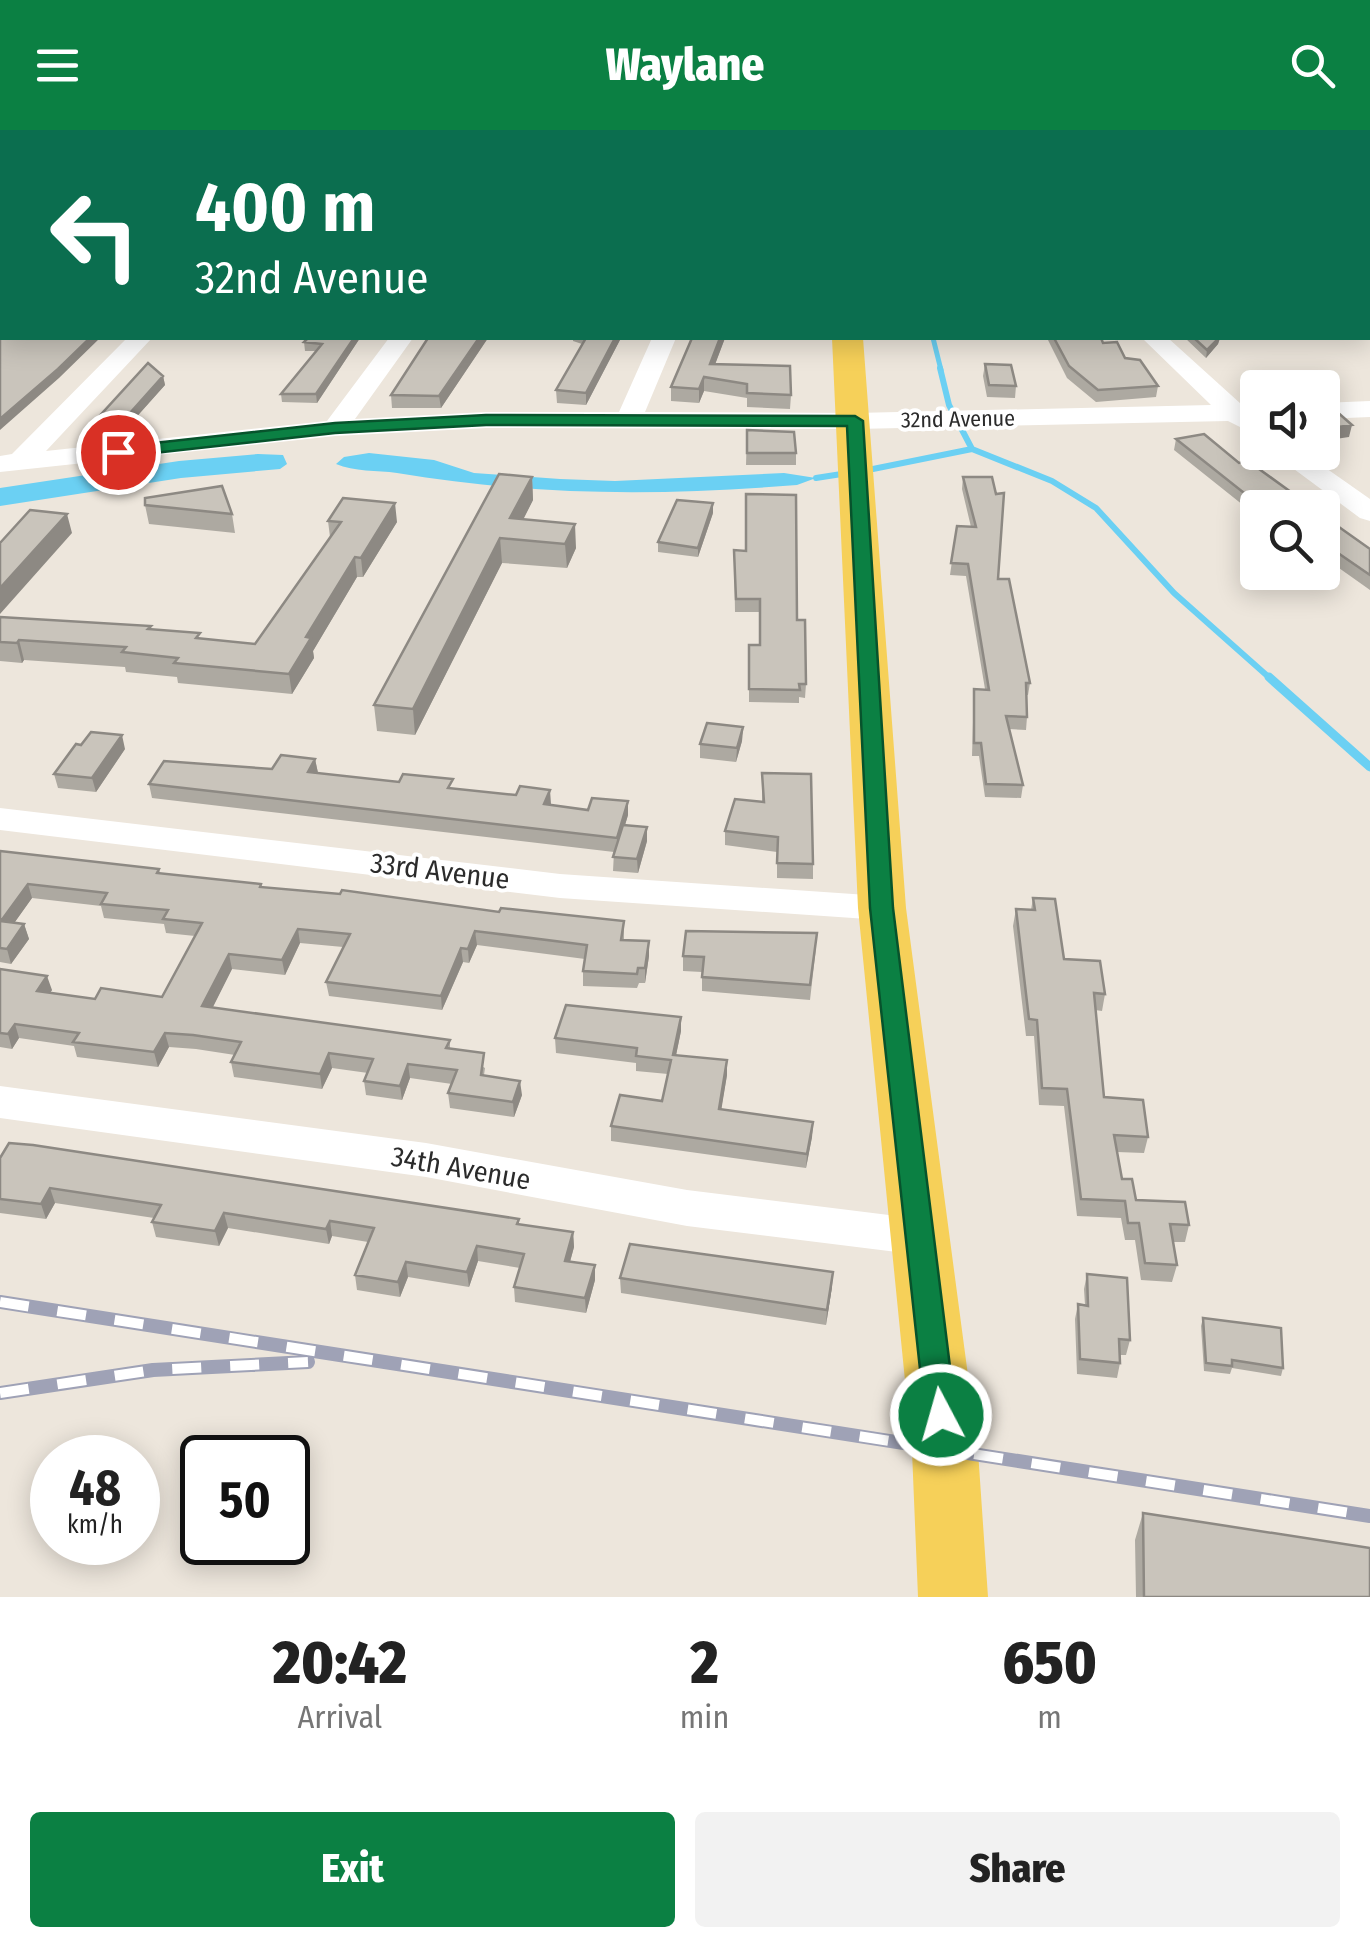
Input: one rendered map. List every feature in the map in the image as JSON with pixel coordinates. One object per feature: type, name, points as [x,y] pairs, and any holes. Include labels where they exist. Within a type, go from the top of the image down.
[{"type":"main road","points":[[847,340],[882,908],[944,1451],[952,1597]]},
{"type":"street","points":[[9,464],[138,340]]},
{"type":"street","points":[[335,428],[399,340]]},
{"type":"street","points":[[629,419],[663,340]]},
{"type":"street","points":[[1156,340],[1240,408]]},
{"type":"street","points":[[1340,410],[1370,409]]},
{"type":"street","name":"32nd Avenue","points":[[9,464],[335,428],[486,420],[855,421],[1240,413]]},
{"type":"street","points":[[1310,470],[1370,512]]},
{"type":"street","name":"33rd Avenue","points":[[0,819],[560,886],[882,908]]},
{"type":"street","name":"34th Avenue","points":[[0,1102],[426,1160],[688,1208],[921,1236]]},
{"type":"water","points":[[369,453],[434,460],[474,473],[560,479],[615,481],[784,473],[816,478],[797,485],[745,489],[596,492],[448,481],[336,464],[344,457]]},
{"type":"water","points":[[283,455],[287,464],[280,469],[181,478],[0,506],[0,488],[179,461]]},
{"type":"building","points":[[0,340],[88,340],[58,369],[0,419]]},
{"type":"building","points":[[353,340],[316,394],[281,394],[322,344],[304,342]]},
{"type":"building","points":[[427,340],[478,340],[439,396],[391,395]]},
{"type":"building","points":[[585,340],[614,340],[586,393],[556,390]]},
{"type":"building","points":[[691,340],[719,340],[710,364],[790,366],[791,395],[747,393],[747,384],[704,377],[699,389],[671,387]]},
{"type":"building","points":[[1055,340],[1117,342],[1125,358],[1140,360],[1158,386],[1098,390],[1069,366]]},
{"type":"building","points":[[1196,340],[1217,340],[1207,350]]},
{"type":"building","points":[[148,363],[163,376],[121,423],[95,421]]},
{"type":"building","points":[[985,364],[1011,365],[1016,386],[989,385]]},
{"type":"building","points":[[1340,414],[1352,425],[1340,427]]},
{"type":"building","points":[[747,430],[794,432],[796,453],[747,453]]},
{"type":"building","points":[[1204,434],[1240,463],[1240,470],[1260,470],[1288,490],[1240,490],[1176,439]]},
{"type":"building","points":[[499,474],[532,477],[510,518],[575,524],[565,544],[500,538],[413,709],[374,705]]},
{"type":"building","points":[[963,477],[992,477],[996,494],[1004,493],[998,579],[1009,579],[1030,683],[1026,683],[1027,717],[1006,716],[1023,785],[986,784],[981,743],[974,743],[974,689],[989,690],[968,564],[951,563],[957,526],[976,527]]},
{"type":"building","points":[[222,486],[232,514],[145,505],[145,498]]},
{"type":"building","points":[[746,494],[796,495],[797,620],[805,620],[806,684],[799,684],[800,690],[749,689],[749,645],[760,645],[760,599],[736,599],[734,550],[746,551]]},
{"type":"building","points":[[343,498],[395,503],[361,558],[355,557],[306,637],[311,638],[289,674],[174,663],[178,658],[122,652],[126,647],[0,642],[0,617],[151,626],[148,629],[200,633],[196,638],[255,644],[341,522],[328,521]]},
{"type":"building","points":[[677,500],[713,503],[698,548],[658,542]]},
{"type":"building","points":[[30,510],[67,514],[0,588],[0,543]]},
{"type":"building","points":[[1340,528],[1370,549],[1370,575],[1340,554]]},
{"type":"building","points":[[707,723],[743,727],[737,748],[700,744]]},
{"type":"building","points":[[91,732],[122,735],[92,778],[54,774],[76,744],[81,745]]},
{"type":"building","points":[[281,755],[315,759],[308,772],[399,782],[403,774],[453,779],[448,788],[516,795],[520,786],[550,790],[544,804],[588,810],[592,798],[628,801],[617,838],[149,784],[164,761],[272,769]]},
{"type":"building","points":[[762,773],[811,774],[813,864],[777,863],[778,837],[725,831],[735,799],[764,802]]},
{"type":"building","points":[[623,825],[647,827],[637,859],[613,857]]},
{"type":"building","points":[[0,851],[159,869],[157,873],[261,884],[260,887],[340,894],[342,890],[499,912],[501,908],[624,921],[621,940],[649,941],[645,968],[638,968],[637,974],[583,971],[587,945],[475,931],[468,949],[461,948],[441,996],[326,982],[350,934],[298,929],[282,960],[229,954],[202,1006],[450,1040],[446,1048],[484,1053],[481,1075],[520,1081],[513,1102],[448,1093],[457,1070],[408,1064],[400,1086],[364,1081],[373,1059],[329,1053],[320,1074],[231,1062],[241,1042],[193,1035],[165,1033],[154,1052],[73,1042],[79,1033],[15,1024],[8,1034],[0,1033],[0,969],[47,976],[37,991],[95,999],[101,988],[162,997],[202,923],[163,919],[168,910],[101,904],[107,893],[28,884],[1,921],[24,924],[7,949],[0,948]]},
{"type":"building","points":[[1033,898],[1055,899],[1064,959],[1100,961],[1105,994],[1094,993],[1104,1097],[1143,1100],[1148,1137],[1114,1135],[1122,1179],[1132,1179],[1136,1200],[1185,1202],[1189,1225],[1170,1224],[1177,1265],[1145,1263],[1139,1223],[1128,1223],[1125,1201],[1081,1199],[1067,1089],[1042,1088],[1037,1020],[1029,1019],[1016,909],[1035,910]]},
{"type":"building","points":[[686,931],[817,933],[810,985],[702,977],[704,957],[683,956]]},
{"type":"building","points":[[566,1005],[681,1017],[673,1055],[727,1060],[719,1109],[813,1122],[807,1154],[611,1126],[620,1095],[662,1101],[671,1060],[636,1056],[637,1048],[555,1038]]},
{"type":"building","points":[[9,1143],[519,1219],[517,1224],[573,1232],[565,1261],[595,1265],[585,1298],[514,1287],[524,1254],[477,1246],[467,1272],[406,1262],[398,1282],[355,1275],[374,1228],[330,1221],[326,1229],[224,1213],[215,1231],[152,1222],[161,1205],[50,1188],[41,1204],[0,1199],[0,1158]]},
{"type":"building","points":[[630,1244],[833,1272],[827,1310],[620,1278]]},
{"type":"building","points":[[1087,1274],[1127,1278],[1130,1340],[1119,1339],[1120,1363],[1080,1359],[1078,1304],[1088,1306]]},
{"type":"building","points":[[1203,1318],[1281,1328],[1283,1368],[1232,1360],[1232,1366],[1206,1363]]},
{"type":"building","points":[[1143,1513],[1370,1548],[1370,1597],[1144,1597]]},
{"type":"waterway","points":[[934,340],[941,370]]},
{"type":"waterway","points":[[940,368],[949,405],[972,449]]},
{"type":"waterway","points":[[863,471],[972,449]]},
{"type":"waterway","points":[[972,449],[1052,481],[1096,508],[1174,593],[1272,680]]},
{"type":"waterway","points":[[816,478],[848,473]]},
{"type":"waterway","points":[[1269,677],[1370,767]]},
{"type":"railway","points":[[0,1302],[1370,1516]]},
{"type":"railway","points":[[0,1393],[153,1370],[308,1362]]},
{"type":"route","points":[[118,452],[335,428],[486,420],[855,421],[882,908],[941,1415]]}]
